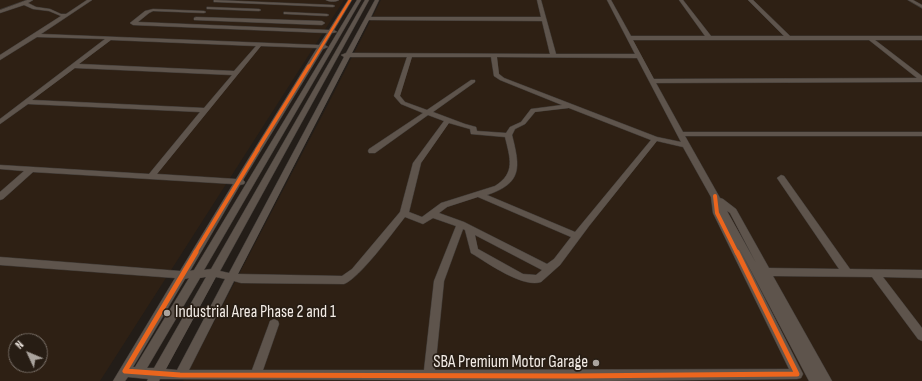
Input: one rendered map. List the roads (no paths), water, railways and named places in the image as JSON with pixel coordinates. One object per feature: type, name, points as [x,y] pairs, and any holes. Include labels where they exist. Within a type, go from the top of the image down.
[{"type":"street","points":[[0,12],[31,0]]},
{"type":"street","points":[[0,58],[3,53],[36,35],[90,0]]},
{"type":"street","points":[[328,0],[337,0]]},
{"type":"street","points":[[316,31],[337,0]]},
{"type":"street","points":[[122,376],[238,182],[350,0]]},
{"type":"street","points":[[155,378],[213,274],[331,52],[340,32],[359,0]]},
{"type":"street","points":[[138,374],[251,183],[331,52],[367,0]]},
{"type":"street","points":[[180,375],[377,0]]},
{"type":"street","points":[[539,0],[553,55]]},
{"type":"street","points":[[610,0],[686,146],[758,272],[815,381]]},
{"type":"street","points":[[681,0],[709,38]]},
{"type":"street","points":[[750,0],[789,38]]},
{"type":"street","points":[[910,0],[922,7]]},
{"type":"street","points":[[189,26],[217,1],[333,6]]},
{"type":"street","points":[[250,20],[259,10],[263,2]]},
{"type":"street","points":[[24,3],[35,8],[50,10],[60,15],[67,15]]},
{"type":"street","points":[[209,8],[259,10]]},
{"type":"street","points":[[204,12],[153,10],[147,12],[133,23],[340,32]]},
{"type":"street","points":[[286,13],[327,15]]},
{"type":"street","points":[[367,18],[544,19]]},
{"type":"street","points":[[196,19],[322,23]]},
{"type":"street","points":[[36,35],[321,46],[331,52],[348,55],[638,56]]},
{"type":"street","points":[[0,122],[110,38]]},
{"type":"street","points":[[629,38],[922,38]]},
{"type":"street","points":[[870,38],[922,80]]},
{"type":"street","points":[[151,176],[260,44]]},
{"type":"street","points":[[410,55],[397,96],[403,104],[474,128],[473,133],[508,135]]},
{"type":"street","points":[[494,55],[496,75],[502,79],[655,139],[686,146]]},
{"type":"street","points":[[73,66],[236,73]]},
{"type":"street","points":[[652,81],[922,80]]},
{"type":"street","points":[[372,151],[473,81]]},
{"type":"street","points":[[27,102],[206,110]]},
{"type":"street","points":[[404,213],[422,220],[444,206],[496,188],[510,178],[513,163],[513,151],[508,135],[512,128],[523,123],[533,110],[571,106]]},
{"type":"street","points":[[0,261],[196,276],[213,274],[249,279],[339,280],[348,278],[355,272],[404,213],[417,163],[448,120]]},
{"type":"street","points":[[680,134],[922,134]]},
{"type":"street","points":[[465,226],[474,251],[522,278],[538,278],[557,262],[655,139]]},
{"type":"street","points":[[0,167],[251,183]]},
{"type":"street","points":[[0,197],[31,169]]},
{"type":"street","points":[[781,178],[847,273]]},
{"type":"street","points":[[478,194],[577,236]]},
{"type":"street","points":[[715,196],[733,212],[826,381]]},
{"type":"street","points":[[122,376],[138,374],[155,378],[180,375],[572,376],[797,374],[717,213],[715,196]]},
{"type":"street","points":[[432,214],[465,226],[533,262],[548,269],[551,268]]},
{"type":"street","points":[[429,376],[439,281],[465,226]]},
{"type":"street","points":[[765,272],[922,274]]},
{"type":"street","points":[[874,274],[922,336]]},
{"type":"street","points":[[256,375],[274,324]]},
{"type":"place","name":"Industrial Area Phase 2 and 1","points":[[167,313]]},
{"type":"place","name":"SBA Premium Motor Garage","points":[[596,363]]}]
